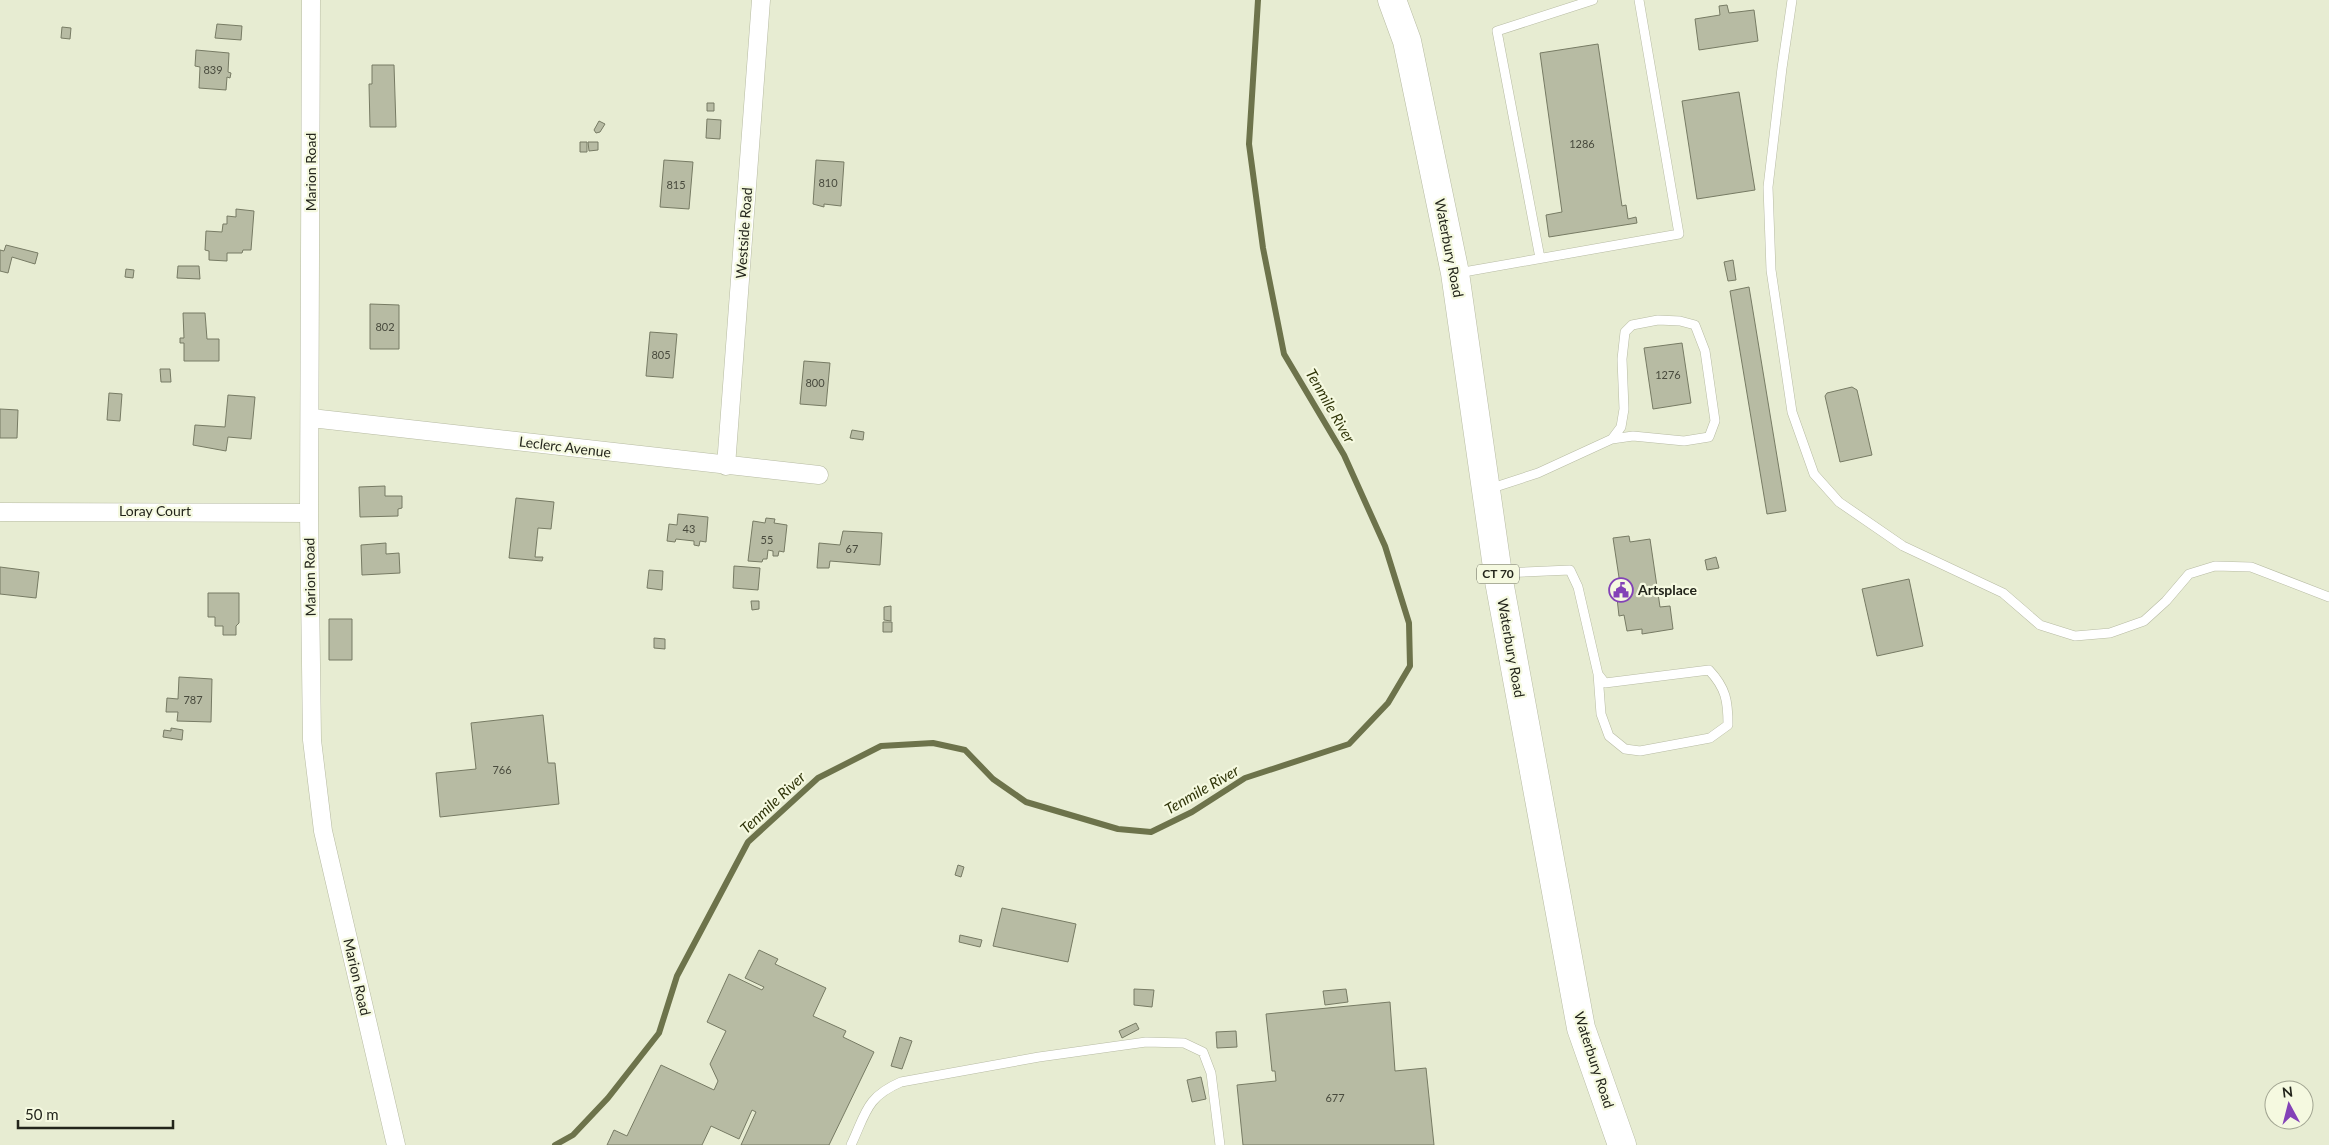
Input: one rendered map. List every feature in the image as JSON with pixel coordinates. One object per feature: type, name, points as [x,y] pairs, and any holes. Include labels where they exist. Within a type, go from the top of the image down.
[{"type":"main road","name":"Waterbury Road","points":[[1392,0],[1407,41],[1455,273],[1498,573],[1581,1028],[1622,1145]]},
{"type":"street","name":"Marion Road","points":[[310,0],[311,418],[309,512],[312,740],[323,831],[396,1145]]},
{"type":"street","name":"Westside Road","points":[[726,466],[762,0]]},
{"type":"street","name":"Leclerc Avenue","points":[[311,418],[819,475]]},
{"type":"street","name":"Loray Court","points":[[0,512],[309,512]]},
{"type":"lane","points":[[1540,258],[1497,31],[1593,0]]},
{"type":"lane","points":[[1455,273],[1679,234],[1664,156],[1640,0]]},
{"type":"lane","points":[[1792,0],[1768,186],[1771,270],[1792,412],[1814,474],[1839,502],[1903,546],[2003,593],[2040,625],[2075,636],[2110,633],[2144,621],[2166,601],[2189,574],[2215,566],[2251,567],[2329,597]]},
{"type":"lane","points":[[1486,490],[1538,473],[1612,439],[1633,436],[1684,441],[1709,437],[1715,420],[1706,351],[1694,326],[1680,321],[1658,320],[1632,325],[1625,332],[1622,359],[1624,410],[1621,427],[1612,439]]},
{"type":"lane","points":[[1498,573],[1570,570],[1578,586],[1598,674],[1601,714],[1609,736],[1626,749],[1640,751],[1710,738],[1728,725],[1728,702],[1718,680],[1709,670],[1605,682],[1598,674]]},
{"type":"lane","points":[[851,1145],[869,1104],[886,1089],[901,1082],[1039,1057],[1146,1042],[1184,1043],[1202,1052],[1211,1073],[1220,1145]]},
{"type":"building","points":[[1727,5],[1729,13],[1754,10],[1758,41],[1699,50],[1695,19],[1720,15],[1719,6]]},
{"type":"building","points":[[217,24],[242,26],[241,40],[215,38]]},
{"type":"building","points":[[62,27],[71,28],[70,39],[61,38]]},
{"type":"building","points":[[1598,44],[1622,206],[1626,205],[1628,219],[1636,217],[1637,223],[1549,237],[1546,215],[1562,212],[1540,53]]},
{"type":"building","points":[[196,50],[229,53],[228,72],[231,73],[230,78],[227,77],[226,90],[199,88],[200,67],[195,66]]},
{"type":"building","points":[[372,65],[394,65],[396,127],[370,127],[369,84],[372,84]]},
{"type":"building","points":[[1739,92],[1755,190],[1697,199],[1682,101]]},
{"type":"building","points":[[707,103],[714,103],[714,111],[707,111]]},
{"type":"building","points":[[707,119],[721,120],[720,139],[706,138]]},
{"type":"building","points":[[599,121],[605,124],[600,132],[596,133],[594,130]]},
{"type":"building","points":[[580,142],[587,142],[587,152],[580,152]]},
{"type":"building","points":[[588,142],[598,142],[598,150],[589,151]]},
{"type":"building","points":[[664,160],[693,162],[689,209],[660,207]]},
{"type":"building","points":[[816,160],[844,162],[841,206],[824,204],[824,207],[813,204]]},
{"type":"building","points":[[236,209],[254,211],[251,250],[243,250],[242,253],[227,253],[227,261],[209,260],[209,251],[205,250],[206,231],[222,232],[223,224],[227,224],[227,216],[236,217]]},
{"type":"building","points":[[6,245],[38,253],[35,264],[12,257],[8,273],[0,271],[0,250],[4,251]]},
{"type":"building","points":[[1733,260],[1736,280],[1728,281],[1724,262]]},
{"type":"building","points":[[178,266],[199,266],[200,279],[177,278]]},
{"type":"building","points":[[126,269],[134,270],[133,278],[125,277]]},
{"type":"building","points":[[1749,287],[1786,511],[1767,514],[1730,291]]},
{"type":"building","points":[[370,304],[399,305],[399,349],[370,349]]},
{"type":"building","points":[[183,313],[205,313],[207,339],[219,339],[219,361],[184,361],[184,343],[180,343],[180,338],[184,338]]},
{"type":"building","points":[[650,332],[677,334],[673,378],[646,376]]},
{"type":"building","points":[[1682,343],[1691,403],[1653,409],[1644,348]]},
{"type":"building","points":[[804,361],[830,363],[826,406],[800,404]]},
{"type":"building","points":[[160,369],[170,369],[171,382],[161,382]]},
{"type":"building","points":[[1852,387],[1857,390],[1872,455],[1840,462],[1825,396],[1827,393]]},
{"type":"building","points":[[109,393],[122,394],[120,421],[107,420]]},
{"type":"building","points":[[228,395],[255,397],[251,439],[228,437],[226,451],[193,445],[195,425],[225,427]]},
{"type":"building","points":[[0,409],[18,410],[17,438],[0,438]]},
{"type":"building","points":[[852,430],[864,432],[863,440],[850,438]]},
{"type":"building","points":[[385,486],[385,496],[402,496],[402,508],[398,509],[398,516],[360,517],[359,487]]},
{"type":"building","points":[[516,498],[554,502],[551,529],[538,528],[535,557],[543,557],[542,561],[509,558]]},
{"type":"building","points":[[678,514],[708,517],[706,542],[700,541],[699,546],[694,545],[694,541],[676,539],[675,542],[667,541],[669,524],[677,525]]},
{"type":"building","points":[[766,518],[775,519],[774,523],[787,525],[784,552],[779,551],[778,556],[773,556],[773,551],[768,550],[767,559],[763,559],[762,562],[748,561],[753,521],[765,523]]},
{"type":"building","points":[[843,531],[882,533],[880,565],[830,561],[829,568],[817,568],[819,543],[840,545]]},
{"type":"building","points":[[1629,536],[1630,542],[1650,539],[1660,607],[1670,606],[1673,629],[1642,634],[1642,629],[1627,631],[1624,615],[1619,616],[1617,598],[1622,597],[1613,538]]},
{"type":"building","points":[[386,543],[386,554],[399,553],[400,573],[362,575],[361,545]]},
{"type":"building","points":[[1716,557],[1719,568],[1707,570],[1705,560]]},
{"type":"building","points":[[734,566],[760,568],[758,590],[733,588]]},
{"type":"building","points":[[0,567],[39,572],[36,598],[0,594]]},
{"type":"building","points":[[649,570],[663,571],[662,590],[647,588]]},
{"type":"building","points":[[1909,579],[1923,646],[1877,656],[1862,589]]},
{"type":"building","points":[[208,593],[239,593],[239,623],[236,626],[236,635],[223,635],[223,626],[215,626],[215,617],[208,617]]},
{"type":"building","points":[[751,601],[759,601],[759,609],[752,610]]},
{"type":"building","points":[[891,606],[891,621],[884,620],[884,607]]},
{"type":"building","points":[[329,619],[352,619],[352,660],[329,660]]},
{"type":"building","points":[[883,622],[892,622],[892,632],[883,632]]},
{"type":"building","points":[[654,638],[665,639],[665,649],[654,648]]},
{"type":"building","points":[[179,677],[212,679],[211,722],[177,721],[178,712],[166,712],[167,698],[178,699]]},
{"type":"building","points":[[543,715],[548,763],[555,763],[559,804],[440,817],[436,773],[476,769],[471,723]]},
{"type":"building","points":[[171,728],[183,730],[182,740],[163,737],[164,730],[171,731]]},
{"type":"building","points":[[958,865],[964,867],[961,877],[955,875]]},
{"type":"building","points":[[1002,908],[1076,924],[1068,962],[993,946]]},
{"type":"building","points":[[960,935],[982,940],[980,947],[959,942]]},
{"type":"building","points":[[759,950],[778,959],[775,964],[826,988],[813,1016],[846,1031],[843,1037],[874,1052],[829,1145],[741,1145],[756,1112],[752,1110],[739,1139],[711,1126],[702,1145],[607,1145],[614,1130],[627,1136],[661,1065],[714,1090],[718,1081],[710,1064],[726,1031],[707,1022],[729,974],[762,990],[764,987],[745,978]]},
{"type":"building","points":[[1134,989],[1154,990],[1152,1007],[1134,1005]]},
{"type":"building","points":[[1346,989],[1348,1002],[1325,1005],[1323,991]]},
{"type":"building","points":[[1390,1002],[1395,1071],[1426,1068],[1434,1145],[1243,1145],[1237,1085],[1276,1081],[1275,1071],[1272,1071],[1266,1014]]},
{"type":"building","points":[[1136,1023],[1139,1029],[1122,1038],[1119,1031]]},
{"type":"building","points":[[1236,1031],[1237,1047],[1217,1048],[1216,1032]]},
{"type":"building","points":[[900,1037],[912,1041],[902,1069],[891,1066]]},
{"type":"building","points":[[1201,1077],[1206,1099],[1192,1102],[1187,1080]]},
{"type":"waterway","name":"Tenmile River","points":[[555,1145],[573,1135],[608,1098],[659,1033],[677,976],[748,842],[818,778],[881,746],[933,743],[965,750],[993,779],[1026,802],[1118,829],[1151,832],[1192,812],[1245,778],[1349,744],[1388,703],[1410,666],[1409,623],[1385,546],[1344,455],[1284,354],[1263,248],[1249,144],[1258,0]]},
{"type":"place","name":"Artsplace","points":[[1621,590]]}]
